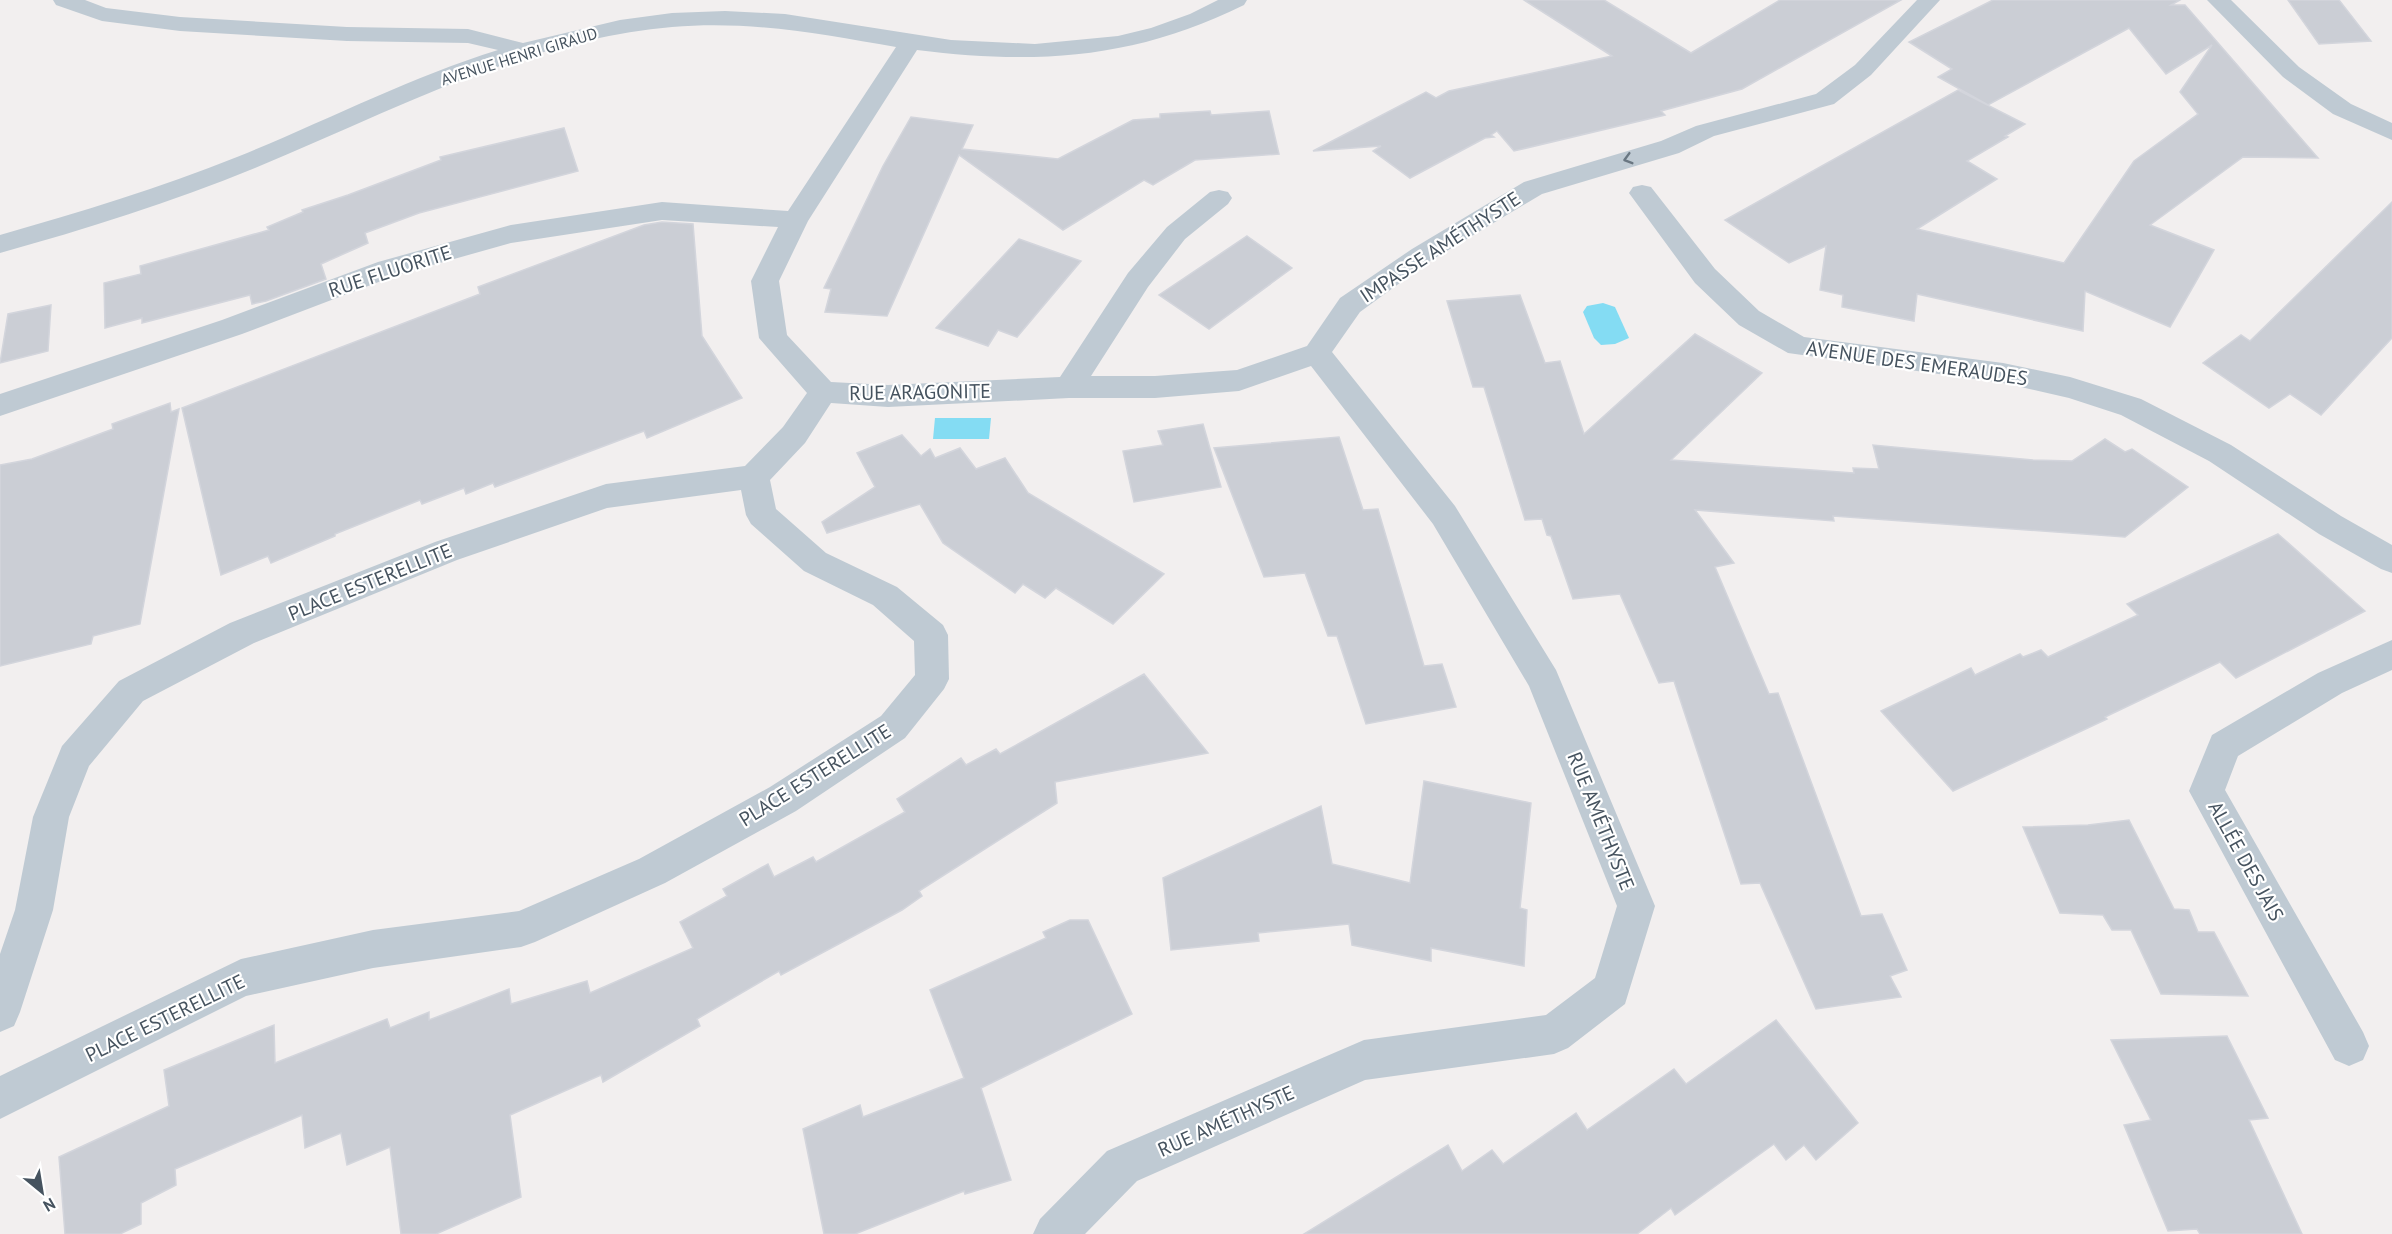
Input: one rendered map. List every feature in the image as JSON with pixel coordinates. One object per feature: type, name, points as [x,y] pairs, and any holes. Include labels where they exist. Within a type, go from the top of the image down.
[{"type":"street","points":[[64,0],[102,14],[180,24],[346,34],[468,36],[524,51]]},
{"type":"street","name":"AVENUE HENRI GIRAUD","points":[[0,244],[83,220],[199,181],[432,82],[524,51],[601,30],[680,19],[746,18],[796,21],[911,42],[1004,51],[1079,49],[1157,35],[1216,11],[1236,0]]},
{"type":"street","points":[[1586,171],[1642,193],[1670,147],[1705,132],[1825,99],[1863,70],[1929,0]]},
{"type":"street","points":[[2218,0],[2291,72],[2342,109],[2392,132]]},
{"type":"street","name":"RUE ARAGONITE","points":[[911,42],[795,220],[765,281],[773,338],[823,392],[888,396],[1069,387],[1155,387],[1239,380],[1317,353]]},
{"type":"street","name":"IMPASSE AMÉTHYSTE","points":[[1317,353],[1350,305],[1421,255],[1533,188],[1670,147]]},
{"type":"street","name":"AVENUE DES EMERAUDES","points":[[1642,193],[1705,276],[1749,318],[1798,346],[2003,373],[2070,388],[2131,407],[2220,453],[2330,525],[2392,560]]},
{"type":"street","points":[[1069,387],[1138,280],[1176,233],[1218,198]]},
{"type":"street","name":"RUE FLUORITE","points":[[0,405],[232,327],[388,268],[511,234],[662,211],[795,220]]},
{"type":"street","name":"RUE AMÉTHYSTE","points":[[1055,1234],[1122,1166],[1364,1060],[1554,1034],[1611,990],[1636,906],[1544,680],[1444,515],[1317,353]]},
{"type":"street","points":[[754,477],[794,435],[823,392]]},
{"type":"street","name":"PLACE ESTERELLITE","points":[[0,1012],[34,910],[51,817],[75,757],[131,691],[242,633],[446,550],[606,496],[754,477],[762,515],[815,562],[885,596],[931,635],[932,679],[893,727],[783,799],[652,871],[521,929],[374,949],[241,978],[0,1098]]},
{"type":"street","name":"ALLÉE DES JAIS","points":[[2349,1046],[2207,791],[2224,746],[2330,683],[2392,654]]},
{"type":"water","points":[[1603,303],[1615,307],[1629,338],[1615,344],[1601,345],[1594,338],[1583,312],[1587,306]]},
{"type":"water","points":[[935,418],[991,418],[989,439],[933,439]]},
{"type":"building","points":[[1524,0],[1604,0],[1691,53],[1780,0],[1901,0],[1742,89],[1661,111],[1665,115],[1514,151],[1497,131],[1491,135],[1494,137],[1485,138],[1410,178],[1373,151],[1381,146],[1313,151],[1426,92],[1436,98],[1449,91],[1612,56]]},
{"type":"building","points":[[1993,0],[2180,0],[2171,5],[2185,5],[2318,158],[2243,157],[2150,225],[2214,250],[2170,327],[2085,291],[2083,331],[1917,294],[1914,321],[1842,307],[1843,295],[1820,290],[1826,246],[1789,263],[1725,220],[1958,90],[2025,124],[2005,136],[2008,137],[1967,161],[1997,179],[1917,229],[2064,263],[2134,161],[2198,114],[2180,92],[2212,45],[2166,74],[2129,28],[1988,105],[1938,77],[1952,69],[1909,42]]},
{"type":"building","points":[[2288,0],[2339,0],[2371,41],[2319,44]]},
{"type":"building","points":[[1210,111],[1211,115],[1269,111],[1279,154],[1195,160],[1153,185],[1144,180],[1063,230],[959,155],[887,316],[825,312],[831,289],[824,288],[883,166],[911,117],[973,125],[962,149],[1058,159],[1133,120],[1160,118],[1160,114]]},
{"type":"building","points":[[564,128],[578,171],[419,213],[365,233],[368,243],[321,264],[326,279],[266,301],[252,304],[250,295],[142,323],[142,318],[105,328],[104,283],[141,274],[140,266],[269,230],[267,227],[303,212],[302,210],[441,160],[440,157]]},
{"type":"building","points":[[2392,202],[2392,338],[2321,415],[2290,394],[2269,408],[2203,363],[2241,335],[2250,341]]},
{"type":"building","points":[[662,222],[693,224],[702,336],[742,398],[647,438],[644,431],[495,487],[493,483],[466,494],[464,488],[422,504],[420,500],[271,563],[268,556],[221,575],[182,408],[480,294],[478,287],[644,225]]},
{"type":"building","points":[[1247,236],[1292,268],[1209,329],[1159,295]]},
{"type":"building","points":[[1019,239],[1081,261],[1017,337],[998,330],[988,346],[936,328]]},
{"type":"building","points":[[1520,295],[1545,363],[1560,361],[1584,434],[1695,334],[1762,373],[1671,460],[1854,473],[1853,468],[1879,469],[1873,445],[2033,460],[2072,461],[2105,439],[2125,452],[2132,449],[2188,487],[2125,537],[1833,516],[1834,521],[1695,510],[1734,563],[1715,567],[1769,694],[1778,693],[1861,916],[1882,914],[1907,970],[1890,976],[1901,997],[1816,1009],[1760,883],[1741,884],[1674,681],[1659,683],[1620,594],[1573,599],[1551,536],[1547,535],[1542,519],[1525,520],[1484,387],[1473,387],[1447,301]]},
{"type":"building","points":[[51,305],[48,351],[0,363],[8,314]]},
{"type":"building","points":[[170,403],[171,412],[179,409],[140,624],[93,636],[91,644],[0,666],[0,465],[32,459],[113,429],[112,424]]},
{"type":"building","points":[[1203,424],[1221,487],[1134,502],[1123,451],[1163,445],[1158,431]]},
{"type":"building","points":[[902,435],[921,456],[930,449],[935,458],[960,448],[976,469],[1005,458],[1028,493],[1164,574],[1113,624],[1056,588],[1045,598],[1023,584],[1015,593],[943,543],[920,504],[827,533],[822,522],[875,487],[857,453]]},
{"type":"building","points":[[1339,437],[1363,510],[1378,509],[1424,666],[1442,664],[1456,707],[1366,724],[1337,636],[1328,636],[1305,573],[1264,577],[1214,448]]},
{"type":"building","points":[[2278,534],[2365,611],[2236,678],[2220,662],[2105,717],[2107,719],[1953,791],[1881,711],[1971,668],[1975,675],[2020,654],[2023,657],[2041,650],[2048,657],[2138,615],[2127,604]]},
{"type":"building","points":[[1144,674],[1208,753],[1055,782],[1057,803],[919,891],[922,896],[902,910],[781,975],[779,971],[697,1019],[700,1026],[603,1082],[601,1075],[510,1115],[521,1197],[436,1234],[401,1234],[390,1147],[347,1165],[341,1133],[305,1148],[302,1115],[175,1169],[176,1185],[141,1203],[141,1224],[120,1234],[65,1234],[59,1157],[169,1106],[164,1070],[274,1025],[275,1063],[387,1019],[390,1028],[429,1012],[429,1020],[509,989],[511,1004],[587,981],[590,993],[693,948],[680,922],[727,896],[723,889],[768,864],[774,877],[813,857],[816,862],[905,812],[897,799],[961,758],[966,765],[996,749],[1000,754]]},
{"type":"building","points":[[1424,781],[1531,803],[1520,908],[1527,910],[1524,966],[1431,948],[1431,961],[1352,945],[1349,924],[1258,933],[1259,941],[1171,950],[1163,878],[1321,806],[1332,864],[1410,883]]},
{"type":"building","points":[[2129,820],[2174,909],[2189,910],[2198,932],[2214,932],[2248,996],[2161,994],[2131,930],[2112,930],[2103,915],[2060,913],[2023,827],[2088,825]]},
{"type":"building","points":[[1070,920],[1088,920],[1132,1014],[981,1088],[1011,1180],[965,1194],[964,1191],[855,1234],[824,1234],[803,1129],[860,1105],[863,1117],[964,1078],[930,990],[1046,938],[1043,932]]},
{"type":"building","points":[[1776,1020],[1858,1123],[1816,1160],[1804,1145],[1786,1160],[1774,1144],[1675,1215],[1671,1208],[1637,1234],[1304,1234],[1448,1145],[1462,1171],[1492,1150],[1503,1164],[1576,1113],[1587,1130],[1674,1069],[1686,1084]]},
{"type":"building","points":[[2227,1036],[2268,1118],[2249,1120],[2302,1234],[2200,1234],[2197,1229],[2168,1231],[2124,1125],[2151,1120],[2111,1040]]}]
